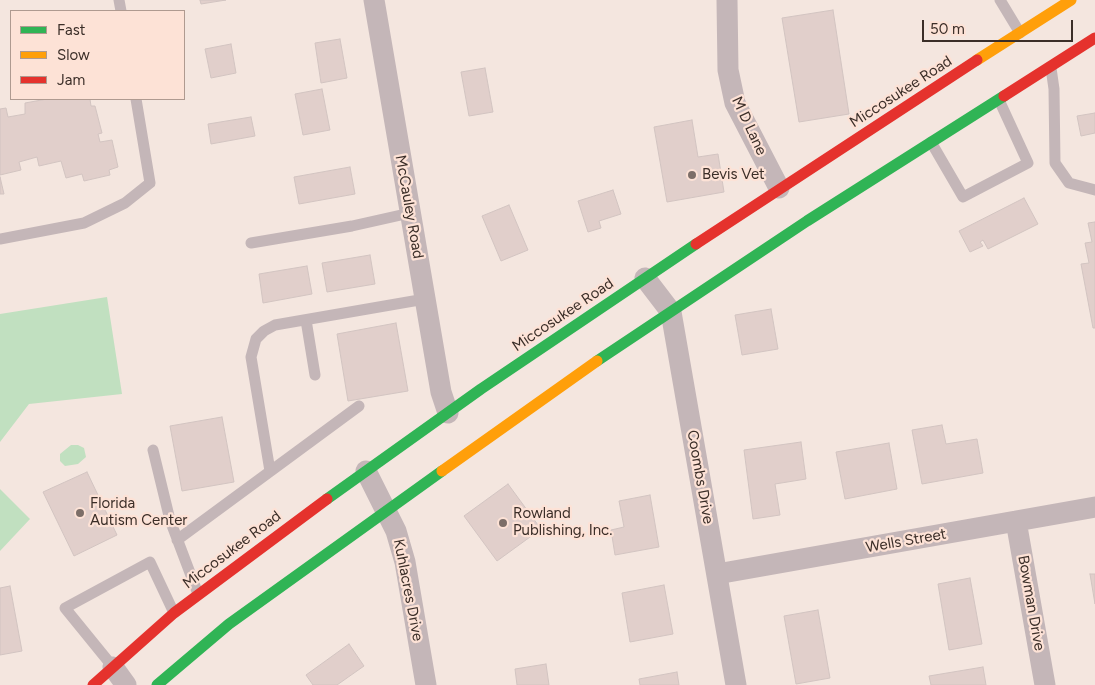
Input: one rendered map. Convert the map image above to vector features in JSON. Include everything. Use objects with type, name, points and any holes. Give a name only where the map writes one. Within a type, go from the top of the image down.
[{"type":"street","name":"McCauley Road","points":[[374,0],[441,392],[448,412]]},
{"type":"street","name":"M D Lane","points":[[727,0],[728,70],[735,103],[779,188]]},
{"type":"street","name":"Miccosukee Road","points":[[93,685],[174,613],[448,412],[779,188],[1071,0]]},
{"type":"street","points":[[156,685],[229,624],[560,386],[931,142],[1051,68],[1095,38]]},
{"type":"street","name":"Coombs Drive","points":[[645,278],[671,312],[736,685]]},
{"type":"street","name":"Kuhlacres Drive","points":[[366,471],[395,528],[405,562],[426,685]]},
{"type":"street","name":"Wells Street","points":[[717,574],[1095,507]]},
{"type":"street","name":"Bowman Drive","points":[[1016,521],[1045,685]]},
{"type":"street","points":[[113,667],[126,685]]},
{"type":"lane","points":[[1000,0],[1020,33]]},
{"type":"lane","points":[[1051,68],[1054,89],[1055,163],[1069,183],[1095,190]]},
{"type":"lane","points":[[0,239],[84,223],[124,203],[150,183],[136,100]]},
{"type":"lane","points":[[931,142],[963,197],[1028,163],[999,100]]},
{"type":"lane","points":[[251,243],[352,226],[410,212]]},
{"type":"lane","points":[[270,471],[251,357],[256,339],[264,331],[275,325],[425,299]]},
{"type":"lane","points":[[306,320],[315,375]]},
{"type":"lane","points":[[178,540],[358,406]]},
{"type":"lane","points":[[153,450],[170,520],[198,595]]},
{"type":"lane","points":[[113,667],[64,608],[150,562],[174,613]]},
{"type":"green space","points":[[107,297],[122,394],[29,404],[0,442],[0,314]]},
{"type":"green space","points":[[71,445],[78,445],[84,448],[86,457],[78,464],[65,466],[60,461],[60,454]]},
{"type":"green space","points":[[0,489],[30,519],[0,551]]},
{"type":"building","points":[[200,0],[226,0],[201,4]]},
{"type":"building","points":[[833,10],[849,114],[799,122],[782,18]]},
{"type":"building","points":[[340,39],[347,78],[321,83],[315,43]]},
{"type":"building","points":[[231,44],[236,73],[211,78],[205,49]]},
{"type":"building","points":[[485,68],[493,112],[469,116],[461,72]]},
{"type":"building","points":[[322,89],[330,130],[303,135],[295,94]]},
{"type":"building","points":[[42,100],[90,100],[91,106],[95,106],[102,133],[98,134],[100,142],[112,140],[118,167],[109,170],[110,175],[84,181],[82,174],[66,178],[61,161],[39,166],[37,157],[19,162],[21,170],[0,175],[0,109],[6,108],[8,117],[25,114],[25,103]]},
{"type":"building","points":[[1095,113],[1095,133],[1081,136],[1077,116]]},
{"type":"building","points":[[251,117],[255,136],[211,144],[208,124]]},
{"type":"building","name":"Bevis Vet","points":[[692,120],[698,157],[718,154],[724,192],[667,202],[654,127]]},
{"type":"building","points":[[350,167],[355,194],[299,204],[294,177]]},
{"type":"building","points":[[0,177],[4,194],[0,194]]},
{"type":"building","points":[[613,190],[621,214],[599,221],[601,228],[588,232],[578,201]]},
{"type":"building","points":[[1024,198],[1038,224],[988,249],[983,240],[980,242],[983,246],[970,252],[959,231]]},
{"type":"building","points":[[509,205],[528,250],[501,261],[482,216]]},
{"type":"building","points":[[1095,222],[1095,328],[1093,328],[1081,264],[1089,263],[1085,243],[1092,242],[1088,223]]},
{"type":"building","points":[[370,255],[375,284],[327,292],[322,263]]},
{"type":"building","points":[[307,266],[312,294],[263,303],[259,274]]},
{"type":"building","points":[[771,309],[778,349],[742,355],[735,315]]},
{"type":"building","points":[[396,323],[408,391],[348,401],[337,334]]},
{"type":"building","points":[[222,417],[234,482],[182,491],[170,426]]},
{"type":"building","points":[[942,425],[946,444],[977,439],[983,473],[922,484],[912,430]]},
{"type":"building","points":[[801,442],[806,479],[775,484],[780,515],[753,519],[744,450]]},
{"type":"building","points":[[889,443],[897,489],[845,499],[836,452]]},
{"type":"building","name":"Florida Autism Center","points":[[87,472],[117,535],[74,556],[43,492]]},
{"type":"building","name":"Rowland Publishing, Inc.","points":[[508,484],[541,529],[497,561],[464,516]]},
{"type":"building","points":[[650,495],[659,547],[615,555],[611,530],[624,527],[619,501]]},
{"type":"building","points":[[1090,574],[1095,574],[1095,604]]},
{"type":"building","points":[[970,578],[982,644],[949,650],[938,584]]},
{"type":"building","points":[[664,585],[673,634],[630,642],[622,593]]},
{"type":"building","points":[[10,586],[22,651],[0,655],[0,588]]},
{"type":"building","points":[[818,610],[830,678],[796,684],[784,616]]},
{"type":"building","points":[[349,644],[364,666],[337,685],[313,685],[306,675]]},
{"type":"building","points":[[546,664],[549,685],[517,685],[515,669]]},
{"type":"building","points":[[983,667],[986,685],[931,685],[929,676]]},
{"type":"building","points":[[677,672],[679,685],[640,685],[639,679]]},
{"type":"traffic: fast","points":[[597,361],[807,221],[1004,96]]},
{"type":"traffic: fast","points":[[327,499],[481,389],[696,244]]},
{"type":"traffic: fast","points":[[157,685],[229,624],[442,471]]},
{"type":"traffic: slow","points":[[977,60],[1071,0]]},
{"type":"traffic: slow","points":[[442,471],[597,361]]},
{"type":"traffic: jam","points":[[1004,96],[1095,38]]},
{"type":"traffic: jam","points":[[696,244],[977,60]]},
{"type":"traffic: jam","points":[[93,685],[174,613],[327,499]]},
{"type":"place","name":"Bevis Vet","points":[[692,175]]},
{"type":"place","name":"Florida Autism Center","points":[[80,513]]},
{"type":"place","name":"Rowland Publishing, Inc.","points":[[503,523]]}]
